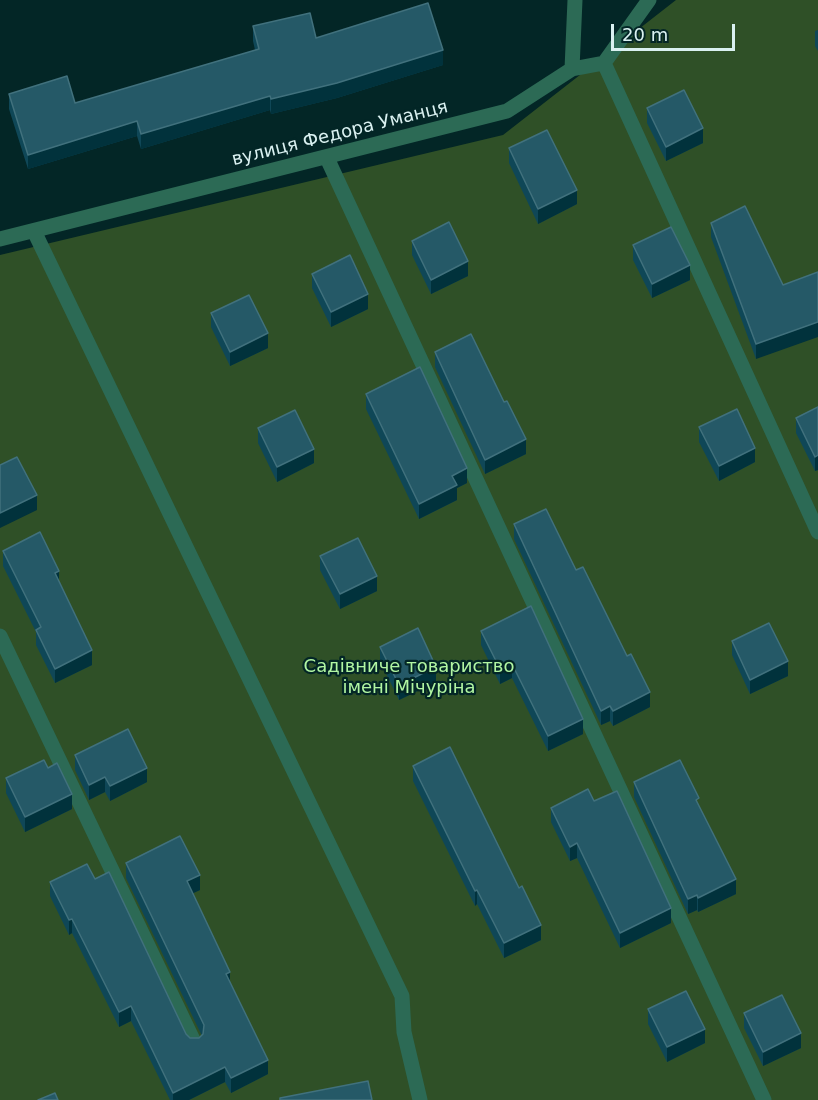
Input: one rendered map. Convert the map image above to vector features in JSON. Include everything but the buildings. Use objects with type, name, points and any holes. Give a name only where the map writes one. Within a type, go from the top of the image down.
[{"type":"street","points":[[572,69],[575,0]]},
{"type":"street","points":[[649,0],[604,63],[818,532]]},
{"type":"street","name":"вулиця Федора Уманця","points":[[0,239],[507,111],[572,69],[604,63]]},
{"type":"street","points":[[327,158],[764,1100]]},
{"type":"street","points":[[34,231],[402,996],[404,1032],[420,1100]]},
{"type":"street","points":[[0,636],[195,1044]]},
{"type":"green space","name":"Садівниче товариство імені Мічуріна","points":[[676,0],[818,0],[818,1100],[0,1100],[0,255],[503,135]]}]
